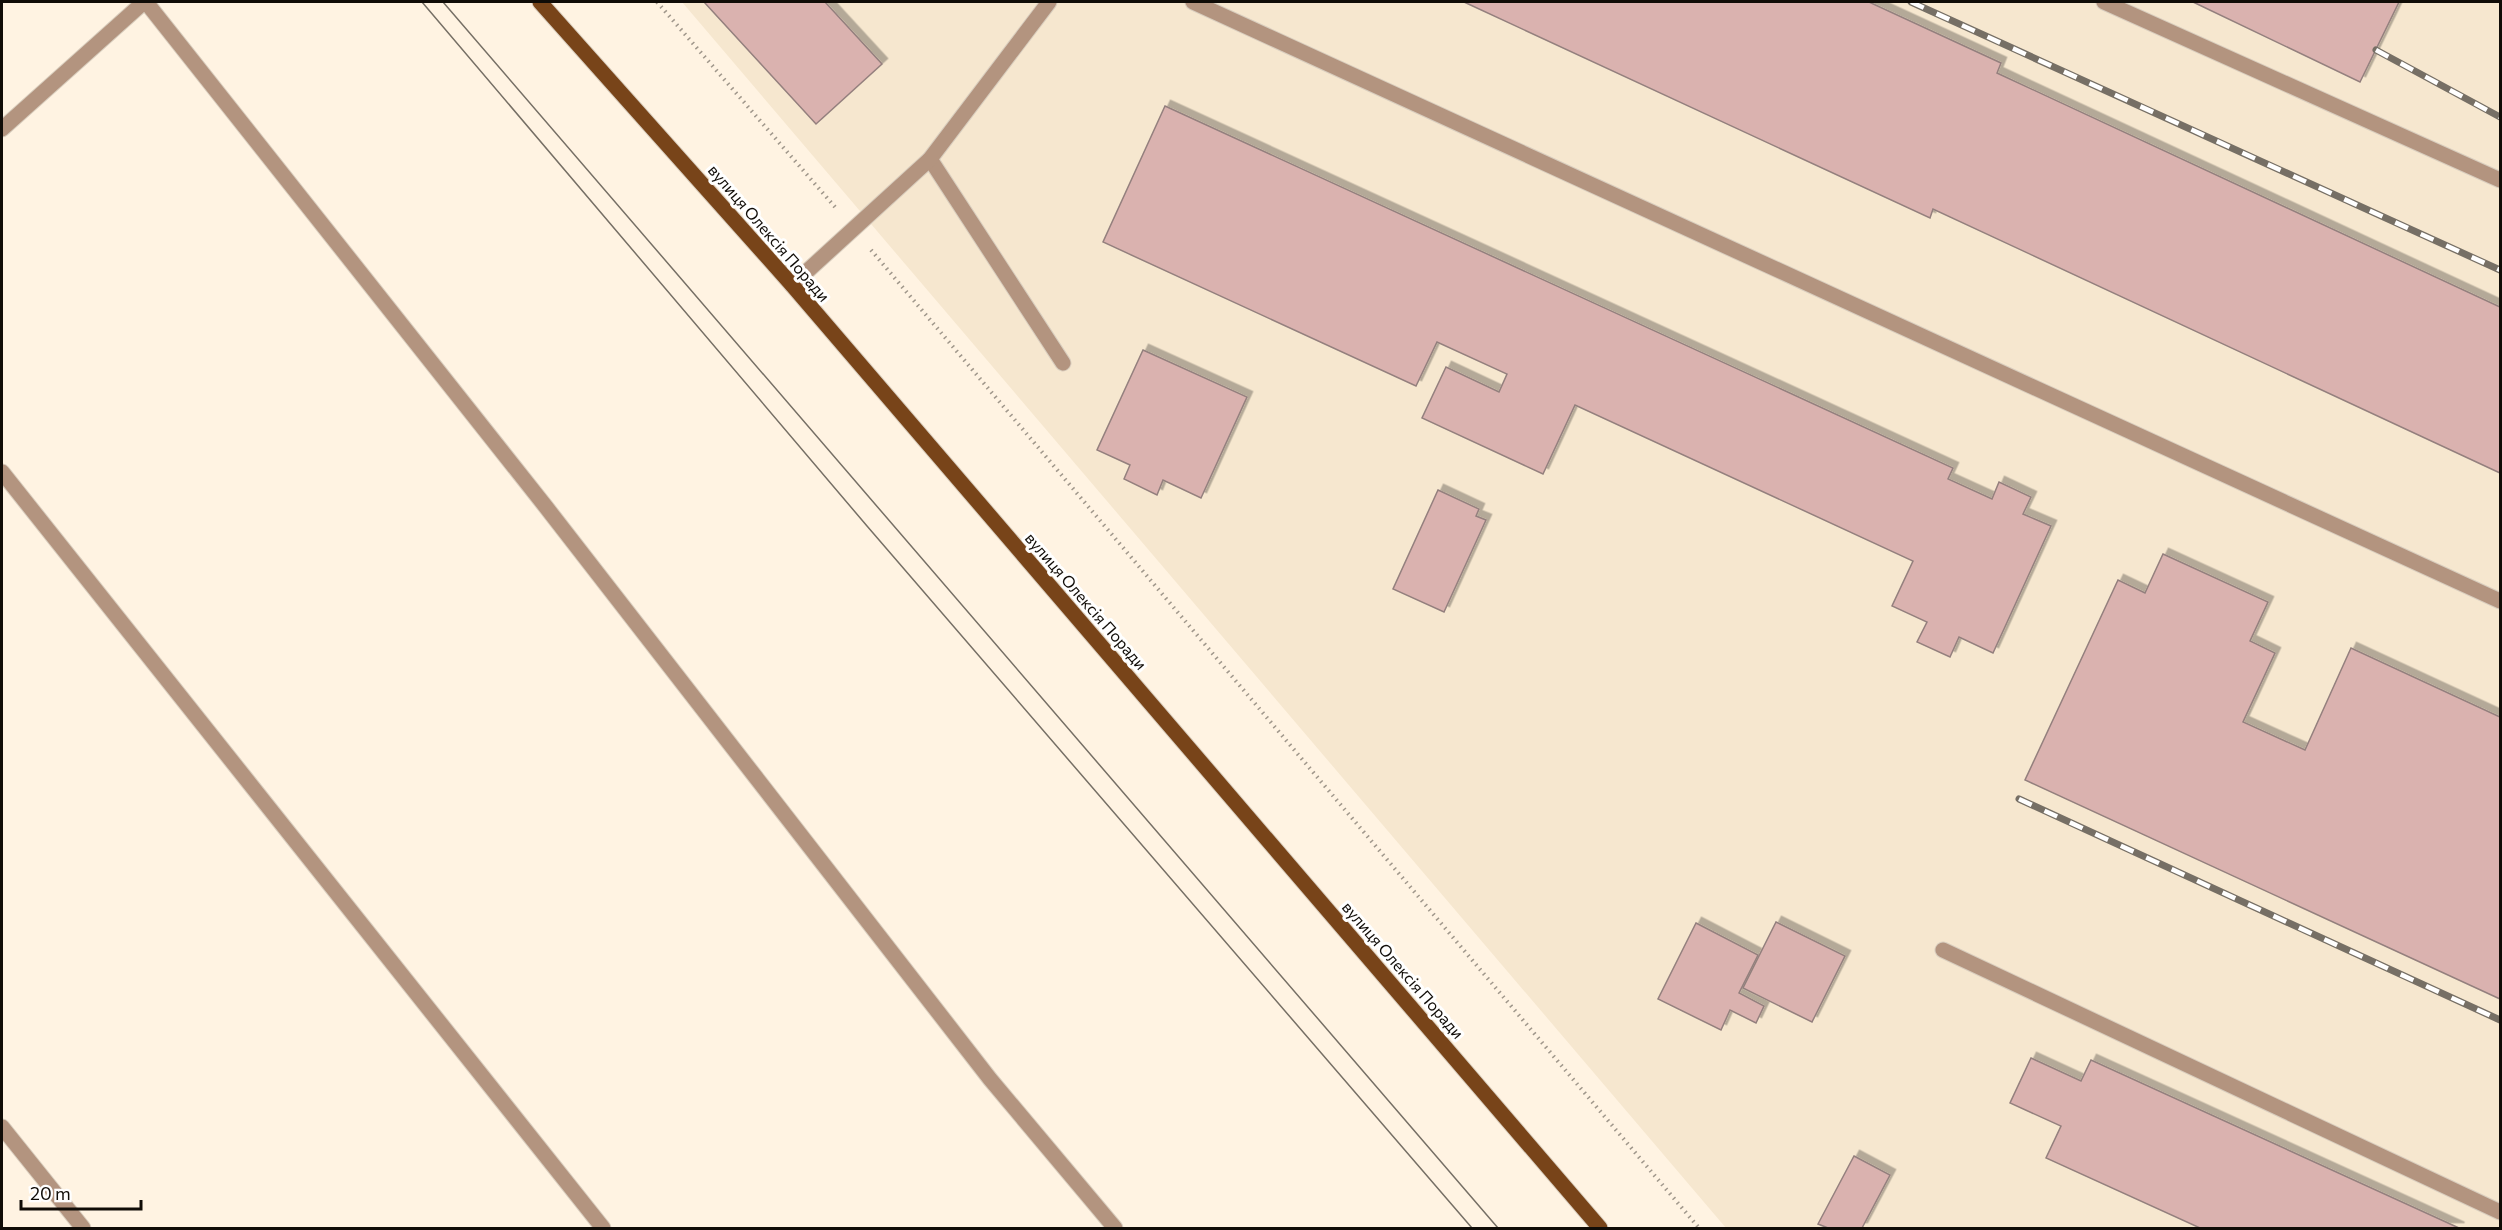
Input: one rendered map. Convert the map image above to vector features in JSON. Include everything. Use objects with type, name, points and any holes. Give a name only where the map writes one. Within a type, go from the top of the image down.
[{"type":"main road","name":"вулиця Олексія Поради","points":[[540,2],[792,285],[1600,1228]]},
{"type":"lane","points":[[2,129],[145,2],[546,507],[990,1079],[1115,1228]]},
{"type":"lane","points":[[792,285],[930,159],[1049,2]]},
{"type":"lane","points":[[1193,2],[2500,601]]},
{"type":"lane","points":[[2104,2],[2500,180]]},
{"type":"lane","points":[[930,159],[1063,363]]},
{"type":"lane","points":[[2,472],[603,1228]]},
{"type":"lane","points":[[1943,950],[2500,1212]]},
{"type":"lane","points":[[2,1127],[83,1228]]},
{"type":"path","points":[[657,2],[853,229],[1699,1228]]},
{"type":"shaded area","points":[[682,2],[2500,2],[2500,1228],[1726,1228]]},
{"type":"building","points":[[704,2],[825,2],[882,64],[816,124]]},
{"type":"building","points":[[1464,2],[1869,2],[2001,63],[1997,73],[2500,307],[2500,473],[1933,209],[1930,218]]},
{"type":"building","points":[[2193,2],[2399,2],[2360,82]]},
{"type":"building","points":[[1165,106],[1953,468],[1948,479],[1992,499],[1999,482],[2031,497],[2023,514],[2051,526],[1993,653],[1959,637],[1950,657],[1917,642],[1927,622],[1892,606],[1913,561],[1575,405],[1543,474],[1422,418],[1446,367],[1499,392],[1507,374],[1437,342],[1416,386],[1103,242]]},
{"type":"building","points":[[1143,350],[1247,397],[1201,498],[1163,480],[1157,495],[1124,479],[1130,465],[1097,450]]},
{"type":"building","points":[[1438,490],[1479,509],[1476,516],[1486,520],[1444,612],[1393,589]]},
{"type":"building","points":[[2163,554],[2268,602],[2250,641],[2275,653],[2243,722],[2305,750],[2351,648],[2500,717],[2500,999],[2025,780],[2118,580],[2145,593]]},
{"type":"building","points":[[1776,922],[1845,956],[1812,1022],[1743,988]]},
{"type":"building","points":[[1696,923],[1758,955],[1739,993],[1764,1006],[1756,1023],[1730,1010],[1721,1030],[1658,999]]},
{"type":"building","points":[[2031,1058],[2081,1081],[2091,1060],[2459,1228],[2200,1228],[2046,1158],[2061,1126],[2010,1103]]},
{"type":"building","points":[[1854,1156],[1890,1175],[1862,1228],[1828,1228],[1818,1224]]},
{"type":"tram line","points":[[422,2],[867,526],[1472,1228]]},
{"type":"tram line","points":[[443,2],[1498,1228]]},
{"type":"railway","points":[[1911,2],[2500,270]]},
{"type":"railway","points":[[2376,50],[2500,117]]},
{"type":"railway","points":[[2019,799],[2500,1020]]}]
